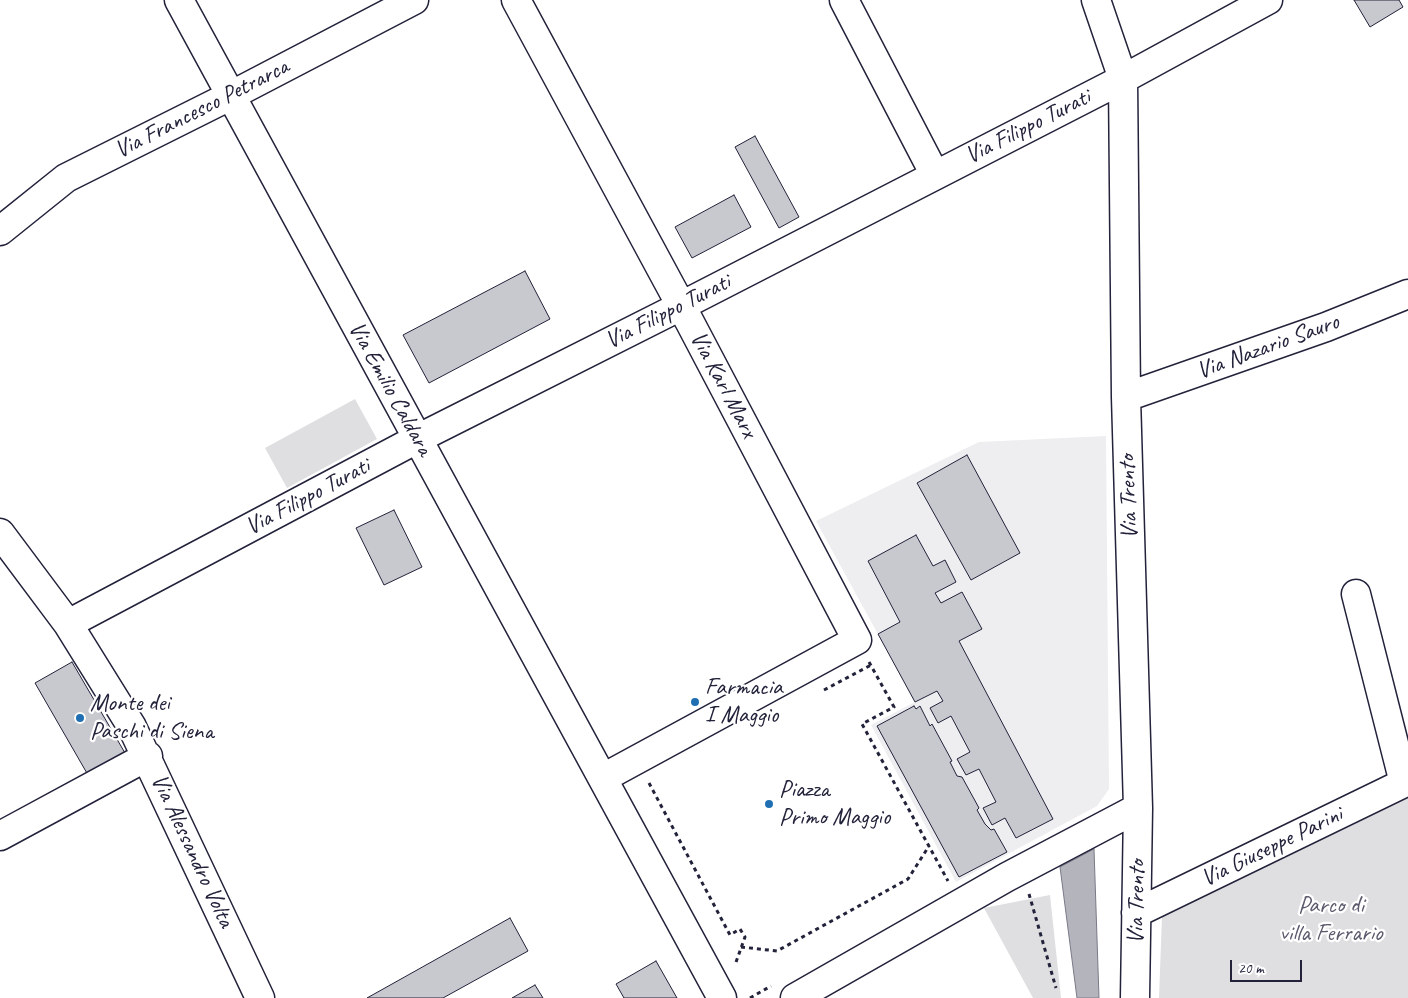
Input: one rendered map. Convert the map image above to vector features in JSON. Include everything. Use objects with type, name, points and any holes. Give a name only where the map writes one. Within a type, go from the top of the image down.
[{"type":"street","name":"Via Emilio Caldara","points":[[179,0],[603,778]]},
{"type":"street","name":"Via Francesco Petrarca","points":[[0,231],[66,178],[230,96],[414,0]]},
{"type":"street","name":"Via Karl Marx","points":[[516,0],[681,306],[857,640]]},
{"type":"street","points":[[844,0],[935,175]]},
{"type":"street","name":"Via Trento","points":[[1096,0],[1123,79],[1126,397],[1138,808],[1135,998]]},
{"type":"street","name":"Via Filippo Turati","points":[[68,624],[418,439],[1123,79],[1268,0]]},
{"type":"street","name":"Via Nazario Sauro","points":[[1126,397],[1326,327],[1408,294]]},
{"type":"street","name":"Via Alessandro Volta","points":[[0,533],[68,624],[148,756],[260,998]]},
{"type":"street","points":[[1356,594],[1406,782]]},
{"type":"street","points":[[719,993],[603,778],[857,640]]},
{"type":"street","points":[[0,836],[148,756]]},
{"type":"street","name":"Via Giuseppe Parini","points":[[1136,913],[1406,782]]},
{"type":"street","points":[[794,998],[1018,884],[1138,808]]},
{"type":"path","points":[[857,640],[894,707],[862,724],[952,889]]},
{"type":"path","points":[[636,760],[730,935],[740,929],[745,937],[730,980],[719,993]]},
{"type":"path","points":[[741,948],[777,951],[908,879],[929,846]]},
{"type":"path","points":[[1031,899],[1056,988]]},
{"type":"shaded area","points":[[1106,436],[1109,789],[1097,806],[956,882],[871,725],[915,702],[816,521],[979,442]]},
{"type":"shaded area","points":[[1094,849],[1099,998],[1077,998],[1060,867]]},
{"type":"green space","points":[[355,399],[377,439],[287,488],[265,448]]},
{"type":"green space","name":"Parco di villa Ferrario","points":[[1408,796],[1408,998],[1159,998],[1162,916]]},
{"type":"green space","points":[[1050,895],[1061,998],[1033,998],[984,908]]},
{"type":"building","points":[[1354,0],[1399,0],[1403,7],[1370,27]]},
{"type":"building","points":[[755,136],[799,217],[779,228],[735,147]]},
{"type":"building","points":[[734,195],[751,227],[692,258],[675,227]]},
{"type":"building","points":[[525,271],[550,319],[429,383],[403,335]]},
{"type":"building","points":[[967,455],[1020,553],[971,580],[917,483]]},
{"type":"building","points":[[394,510],[422,567],[384,585],[356,528]]},
{"type":"building","points":[[916,535],[933,566],[945,560],[956,582],[935,593],[941,603],[962,592],[982,629],[959,641],[1053,819],[1016,838],[1005,818],[992,825],[983,808],[996,802],[979,769],[966,775],[957,759],[970,752],[951,716],[938,723],[930,708],[943,701],[937,691],[915,702],[878,634],[900,622],[868,561]]},
{"type":"building","name":"Monte dei Paschi di Siena","points":[[72,662],[125,753],[88,775],[35,683]]},
{"type":"building","points":[[914,706],[916,709],[920,706],[930,726],[932,724],[952,761],[950,762],[957,776],[962,777],[979,808],[977,810],[985,824],[991,830],[994,829],[1007,852],[959,877],[877,726]]},
{"type":"building","points":[[510,918],[528,951],[443,998],[367,998]]},
{"type":"building","points":[[656,961],[677,998],[624,998],[616,984]]},
{"type":"building","points":[[535,985],[543,998],[512,998]]},
{"type":"place","name":"Farmacia I Maggio","points":[[695,702]]},
{"type":"place","name":"Monte dei Paschi di Siena","points":[[80,718]]},
{"type":"place","name":"Piazza Primo Maggio","points":[[769,804]]}]
